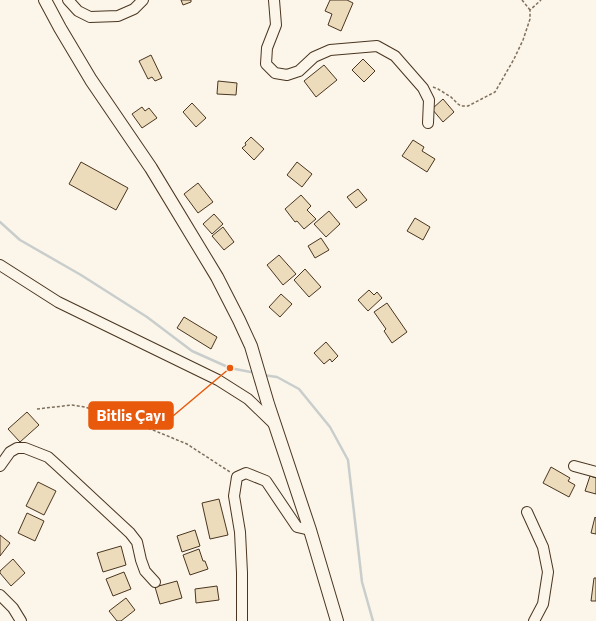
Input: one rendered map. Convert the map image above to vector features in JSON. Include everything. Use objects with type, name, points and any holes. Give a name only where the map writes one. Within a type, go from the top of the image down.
[{"type":"main road","points":[[45,0],[91,80],[151,168],[217,277],[239,320],[251,346],[310,530],[337,621]]},
{"type":"street","points":[[68,0],[78,11],[90,17],[118,16],[134,9],[142,0]]},
{"type":"street","points":[[274,0],[276,25],[267,48],[266,64],[275,73],[286,75],[298,71],[314,57],[330,50],[377,46],[395,56],[423,88],[429,100],[428,123]]},
{"type":"street","points":[[0,265],[58,302],[218,380],[248,399],[276,426]]},
{"type":"street","points":[[0,465],[10,452],[17,448],[25,448],[48,457],[130,533],[137,542],[145,571],[155,582]]},
{"type":"street","points":[[574,466],[596,472]]},
{"type":"street","points":[[242,621],[240,532],[234,496],[237,477],[246,473],[266,481],[297,527],[310,530]]},
{"type":"street","points":[[527,512],[542,547],[548,572],[543,604],[534,621]]},
{"type":"street","points":[[0,595],[13,608],[21,621]]},
{"type":"path","points":[[423,88],[430,87],[438,89],[451,97],[461,106],[468,106],[495,92],[514,59],[523,40],[530,19],[530,10],[522,0]]},
{"type":"path","points":[[530,10],[541,0]]},
{"type":"path","points":[[37,409],[72,405],[85,407],[153,430],[187,444],[237,477]]},
{"type":"building","points":[[181,0],[191,0],[191,2],[183,5]]},
{"type":"building","points":[[330,0],[347,0],[353,3],[341,31],[328,25],[332,14],[325,11]]},
{"type":"building","points":[[151,55],[162,78],[155,81],[152,77],[148,79],[139,61]]},
{"type":"building","points":[[363,59],[375,71],[364,82],[352,70]]},
{"type":"building","points":[[324,65],[337,80],[316,97],[304,81]]},
{"type":"building","points":[[218,81],[237,83],[236,95],[217,94]]},
{"type":"building","points":[[443,99],[454,112],[443,122],[432,109]]},
{"type":"building","points":[[192,103],[206,118],[196,127],[183,112]]},
{"type":"building","points":[[142,107],[145,111],[149,108],[157,118],[142,128],[132,114]]},
{"type":"building","points":[[251,137],[264,149],[254,160],[242,148]]},
{"type":"building","points":[[413,140],[424,147],[422,151],[435,159],[427,172],[402,156]]},
{"type":"building","points":[[81,162],[128,188],[116,210],[69,184]]},
{"type":"building","points":[[297,162],[312,174],[302,187],[287,175]]},
{"type":"building","points":[[198,183],[213,202],[198,213],[184,194]]},
{"type":"building","points":[[358,189],[367,200],[356,208],[347,197]]},
{"type":"building","points":[[301,195],[311,206],[307,210],[316,219],[304,229],[297,221],[295,222],[285,209]]},
{"type":"building","points":[[329,211],[340,224],[326,237],[314,224]]},
{"type":"building","points":[[214,214],[223,224],[212,234],[203,224]]},
{"type":"building","points":[[415,218],[430,227],[423,240],[407,231]]},
{"type":"building","points":[[223,227],[234,242],[224,250],[212,236]]},
{"type":"building","points":[[321,238],[329,250],[315,258],[308,246]]},
{"type":"building","points":[[279,255],[296,274],[283,285],[267,265]]},
{"type":"building","points":[[305,269],[321,287],[309,297],[294,280]]},
{"type":"building","points":[[369,290],[374,295],[377,292],[382,298],[368,311],[358,300]]},
{"type":"building","points":[[281,294],[292,304],[280,317],[269,307]]},
{"type":"building","points":[[387,303],[407,332],[392,343],[384,331],[386,329],[374,312]]},
{"type":"building","points":[[184,317],[217,337],[211,349],[177,328]]},
{"type":"building","points":[[326,342],[338,356],[332,362],[330,359],[324,364],[314,353]]},
{"type":"building","points":[[27,412],[39,425],[20,442],[8,429]]},
{"type":"building","points":[[551,467],[570,478],[568,481],[575,485],[569,497],[543,483]]},
{"type":"building","points":[[590,476],[596,478],[596,494],[585,491]]},
{"type":"building","points":[[38,482],[56,491],[44,515],[26,506]]},
{"type":"building","points":[[219,499],[228,535],[210,539],[202,503]]},
{"type":"building","points":[[27,513],[44,521],[35,541],[18,533]]},
{"type":"building","points":[[595,517],[596,518],[596,534],[591,533]]},
{"type":"building","points":[[195,530],[200,546],[182,552],[177,536]]},
{"type":"building","points":[[0,535],[10,543],[0,556]]},
{"type":"building","points":[[121,546],[126,565],[103,572],[97,553]]},
{"type":"building","points":[[199,549],[203,561],[205,561],[208,569],[190,575],[183,555]]},
{"type":"building","points":[[13,559],[25,573],[11,586],[0,571]]},
{"type":"building","points":[[124,572],[131,589],[113,596],[106,579]]},
{"type":"building","points":[[594,578],[596,578],[596,601],[591,601]]},
{"type":"building","points":[[177,581],[182,598],[160,604],[155,587]]},
{"type":"building","points":[[217,586],[219,600],[196,603],[195,589]]},
{"type":"building","points":[[126,598],[135,610],[121,621],[117,621],[109,611]]},
{"type":"waterway","points":[[0,222],[20,240],[81,275],[147,317],[192,351],[230,368],[256,373]]},
{"type":"waterway","points":[[263,375],[277,377],[299,389],[330,427],[348,460],[362,582],[373,621]]},
{"type":"place","name":"Bitlis Çayı","points":[[230,368]]}]
